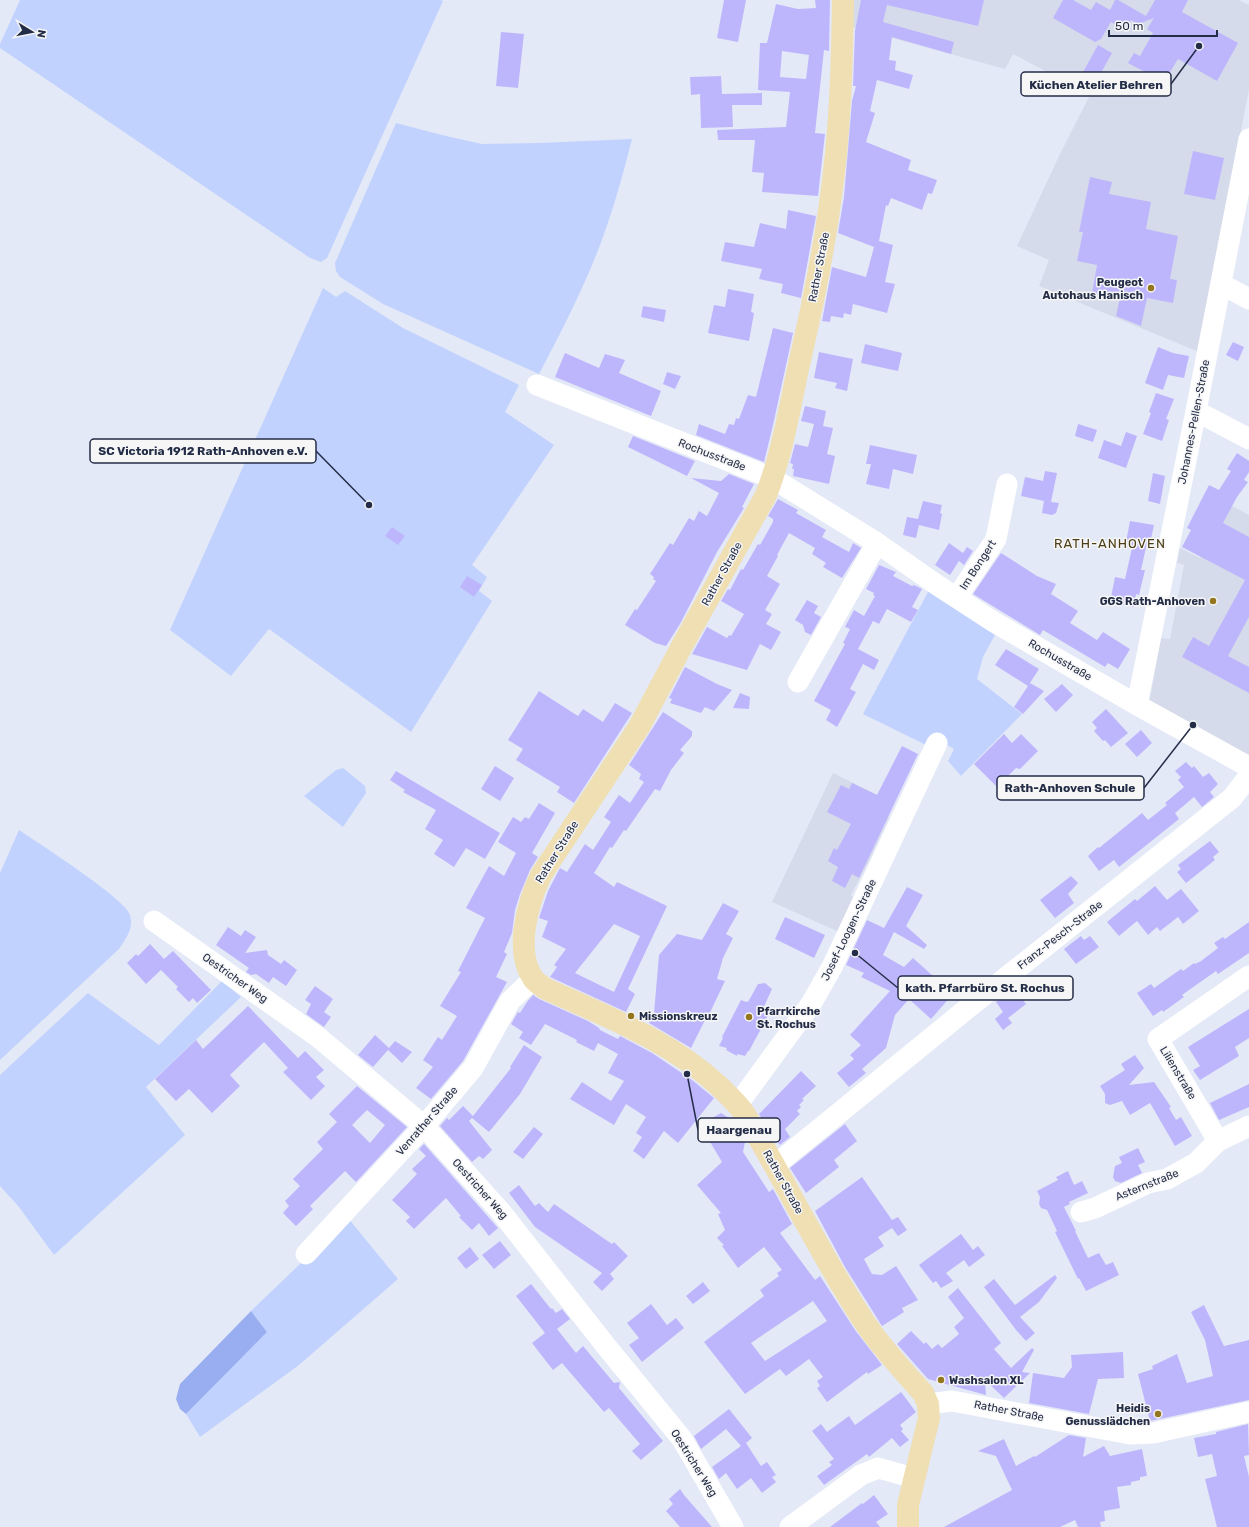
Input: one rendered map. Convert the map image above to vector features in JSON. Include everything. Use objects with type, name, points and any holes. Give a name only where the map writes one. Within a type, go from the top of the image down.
[{"type":"main road","name":"Rather Straße","points":[[843,0],[842,63],[830,201],[822,253],[803,346],[786,425],[772,478],[766,495],[639,727],[541,875],[533,892],[528,910],[524,949],[527,965],[533,978],[544,988],[656,1041],[702,1070],[738,1104],[834,1273],[866,1324],[923,1393],[928,1404]]},
{"type":"main road","points":[[908,1527],[908,1505],[928,1426],[928,1404]]},
{"type":"street","name":"Johannes-Pellen-Straße","points":[[1137,705],[1249,139]]},
{"type":"street","points":[[1221,284],[1249,299]]},
{"type":"street","name":"Rochusstraße","points":[[537,385],[772,478],[878,543],[994,622],[1137,705],[1249,767]]},
{"type":"street","points":[[1196,411],[1249,439]]},
{"type":"street","name":"Im Bongert","points":[[957,597],[996,539],[1007,484]]},
{"type":"street","points":[[798,682],[878,543]]},
{"type":"street","name":"Josef-Loogen-Straße","points":[[738,1104],[811,1004],[832,968],[937,743]]},
{"type":"street","name":"Franz-Pesch-Straße","points":[[774,1166],[1232,798],[1249,776]]},
{"type":"street","name":"Oestricher Weg","points":[[154,921],[318,1037],[424,1126],[501,1212],[606,1346],[682,1439],[733,1527]]},
{"type":"street","name":"Lilienstraße","points":[[1218,1140],[1158,1039],[1249,976]]},
{"type":"street","name":"Venrather Straße","points":[[306,1254],[424,1126],[473,1068],[510,1001],[533,978]]},
{"type":"street","name":"Asternstraße","points":[[1082,1212],[1095,1208],[1148,1183],[1167,1179],[1196,1163],[1218,1140],[1249,1126]]},
{"type":"street","name":"Rather Straße","points":[[928,1404],[952,1401],[1130,1434],[1153,1433],[1249,1412]]},
{"type":"street","points":[[790,1527],[861,1475],[878,1468],[914,1478]]},
{"type":"shaded area","points":[[20,0],[443,1],[327,258],[321,262],[310,258],[0,48],[0,44]]},
{"type":"shaded area","points":[[851,0],[1239,0],[1249,5],[1249,89],[1199,352],[1039,286],[1049,260],[1017,246],[1060,154],[1090,95],[1013,54],[1005,69],[852,27]]},
{"type":"shaded area","points":[[396,123],[482,144],[632,139],[614,205],[597,254],[572,309],[539,374],[383,304],[340,277],[336,271],[335,263]]},
{"type":"shaded area","points":[[323,288],[336,297],[345,291],[403,328],[519,385],[505,412],[554,445],[472,565],[487,577],[479,591],[492,601],[411,732],[269,629],[231,676],[170,630]]},
{"type":"shaded area","name":"GGS Rath-Anhoven","points":[[1227,503],[1249,515],[1249,759],[1149,704],[1161,638],[1170,639],[1184,565],[1177,563],[1180,548],[1200,558]]},
{"type":"shaded area","points":[[929,590],[995,635],[983,657],[977,679],[1022,714],[961,776],[948,761],[954,749],[935,738],[930,747],[863,714]]},
{"type":"shaded area","points":[[343,768],[365,786],[366,793],[343,827],[304,796],[336,770]]},
{"type":"shaded area","points":[[833,773],[882,797],[875,810],[889,817],[868,863],[851,895],[854,898],[839,932],[772,902]]},
{"type":"shaded area","points":[[19,830],[80,871],[114,897],[125,907],[130,915],[131,925],[127,937],[119,949],[0,1060],[0,873]]},
{"type":"shaded area","points":[[222,981],[241,997],[146,1087],[185,1135],[54,1255],[19,1207],[0,1186],[0,1075],[88,993],[159,1045]]},
{"type":"shaded area","points":[[348,1218],[398,1279],[299,1365],[200,1437],[186,1414],[267,1332],[251,1311]]},
{"type":"shaded area","points":[[251,1311],[267,1332],[186,1414],[180,1409],[176,1399],[180,1384]]},
{"type":"building","points":[[724,0],[746,0],[738,42],[717,38]]},
{"type":"building","points":[[815,0],[830,0],[829,51],[824,50],[815,133],[825,134],[818,196],[762,192],[764,173],[752,172],[755,140],[718,140],[717,130],[786,127],[790,92],[758,90],[760,43],[767,43],[776,4],[798,9],[816,8]],"holes":[[[782,51],[809,55],[806,79],[780,77]]]},
{"type":"building","points":[[861,0],[984,0],[978,26],[887,5],[883,22],[954,42],[951,54],[892,37],[889,60],[896,61],[895,70],[913,75],[909,89],[877,80],[870,111],[875,113],[866,142],[911,160],[908,170],[937,180],[932,194],[928,193],[922,210],[891,198],[888,206],[886,205],[879,241],[893,245],[885,282],[895,284],[887,313],[853,304],[851,315],[844,313],[843,318],[831,316],[830,322],[822,321],[832,267],[866,277],[874,247],[838,233],[844,197],[852,101],[856,86],[853,86],[855,31]]},
{"type":"building","points":[[1063,0],[1073,0],[1091,10],[1096,2],[1110,10],[1115,0],[1118,0],[1146,16],[1155,0],[1188,0],[1182,12],[1238,43],[1217,81],[1178,59],[1164,82],[1128,63],[1134,53],[1140,56],[1153,33],[1147,29],[1154,18],[1138,24],[1131,20],[1125,30],[1111,22],[1101,39],[1095,42],[1053,18]]},
{"type":"building","points":[[501,32],[524,34],[518,88],[496,86]]},
{"type":"building","points":[[1098,45],[1112,53],[1091,91],[1077,83]]},
{"type":"building","points":[[721,76],[722,94],[762,93],[762,105],[732,105],[733,127],[701,128],[700,94],[691,95],[690,77]]},
{"type":"building","points":[[1193,151],[1224,158],[1215,200],[1184,194]]},
{"type":"building","points":[[1090,177],[1112,182],[1109,194],[1151,202],[1146,229],[1178,236],[1170,279],[1177,280],[1173,303],[1147,298],[1141,326],[1116,316],[1120,298],[1092,293],[1097,265],[1077,261],[1083,232],[1079,232]]},
{"type":"building","points":[[788,210],[816,216],[801,298],[781,293],[783,284],[759,279],[762,269],[721,261],[725,242],[754,247],[760,223],[786,229]]},
{"type":"building","points":[[728,289],[754,294],[751,312],[754,313],[749,341],[708,333],[714,305],[725,307]]},
{"type":"building","points":[[643,306],[666,310],[664,322],[641,317]]},
{"type":"building","points":[[773,328],[793,333],[764,462],[696,435],[699,424],[725,434],[729,424],[734,425],[736,418],[739,419],[748,395],[756,397]]},
{"type":"building","points":[[1233,342],[1244,347],[1238,361],[1226,355]]},
{"type":"building","points":[[865,344],[902,353],[898,371],[861,363]]},
{"type":"building","points":[[1158,347],[1173,353],[1189,356],[1184,378],[1168,375],[1163,390],[1145,383]]},
{"type":"building","points":[[819,352],[853,359],[847,391],[835,388],[837,383],[814,378]]},
{"type":"building","points":[[565,353],[599,368],[605,354],[625,360],[619,373],[661,391],[651,416],[555,377]]},
{"type":"building","points":[[667,372],[681,376],[675,389],[663,384]]},
{"type":"building","points":[[1156,393],[1174,399],[1166,419],[1169,420],[1162,441],[1143,434],[1151,413],[1149,412]]},
{"type":"building","points":[[805,406],[826,411],[823,426],[833,428],[827,454],[835,456],[829,484],[793,476],[793,464],[790,463],[795,444],[808,447],[814,424],[801,421]]},
{"type":"building","points":[[1078,424],[1097,430],[1093,442],[1075,436]]},
{"type":"building","points":[[1126,432],[1137,436],[1126,468],[1098,458],[1104,440],[1121,446]]},
{"type":"building","points":[[633,436],[695,461],[687,476],[628,447]]},
{"type":"building","points":[[870,445],[917,455],[913,474],[893,469],[889,489],[866,484],[871,464],[866,464]]},
{"type":"building","points":[[1237,453],[1249,461],[1249,472],[1244,480],[1248,482],[1237,497],[1223,523],[1249,537],[1249,617],[1228,656],[1249,667],[1249,693],[1182,657],[1193,637],[1209,646],[1245,580],[1182,547],[1191,530],[1187,528],[1209,485],[1219,490],[1231,471],[1227,469]]},
{"type":"building","points":[[1045,471],[1057,473],[1051,502],[1059,503],[1056,513],[1052,515],[1042,513],[1044,501],[1021,496],[1025,477],[1043,481]]},
{"type":"building","points":[[1153,473],[1165,476],[1160,504],[1148,501]]},
{"type":"building","points":[[729,474],[754,484],[742,507],[744,508],[717,552],[680,624],[666,646],[655,643],[625,625],[656,581],[650,574],[670,543],[673,545],[689,518],[694,521],[699,511],[707,516],[719,493],[691,478],[721,481]]},
{"type":"building","points":[[778,499],[798,510],[796,513],[826,530],[822,537],[849,552],[853,543],[861,548],[842,578],[823,567],[826,563],[812,554],[815,548],[789,533],[767,576],[780,584],[765,610],[772,614],[766,624],[781,632],[771,650],[760,644],[747,670],[692,654],[707,627],[727,638],[729,635],[731,636],[744,614],[721,601],[728,589],[730,590],[741,569],[743,570],[758,544],[760,545],[773,522],[773,519],[768,516]]},
{"type":"building","points":[[923,501],[942,505],[939,530],[919,525],[916,538],[903,535],[907,517],[918,519]]},
{"type":"building","points":[[1130,521],[1154,525],[1150,543],[1147,543],[1141,570],[1145,570],[1139,595],[1136,594],[1134,607],[1110,602],[1115,577],[1125,579],[1132,548],[1125,547]]},
{"type":"building","points":[[392,527],[405,536],[398,545],[385,536]]},
{"type":"building","points":[[949,543],[963,553],[967,547],[973,551],[964,565],[959,561],[950,575],[935,565]]},
{"type":"building","points":[[1001,553],[1037,576],[1056,584],[1051,594],[1078,611],[1070,623],[1097,640],[1103,632],[1130,649],[1118,669],[1108,663],[1105,667],[1043,630],[1040,635],[973,594]]},
{"type":"building","points":[[879,565],[896,572],[893,576],[912,586],[914,585],[922,589],[912,607],[918,610],[911,622],[887,609],[879,624],[873,621],[858,649],[879,660],[874,670],[863,664],[850,689],[856,692],[837,727],[826,720],[831,710],[814,701],[845,644],[843,643],[850,629],[845,627],[854,610],[864,616],[875,596],[873,595],[874,593],[866,589]]},
{"type":"building","points":[[467,576],[482,585],[474,597],[460,587]]},
{"type":"building","points":[[807,600],[818,606],[814,613],[821,617],[811,635],[805,632],[803,625],[795,620]]},
{"type":"building","points":[[1006,649],[1039,669],[1030,683],[1044,691],[1023,714],[1014,707],[1028,686],[995,665]]},
{"type":"building","points":[[685,667],[717,684],[732,690],[714,711],[705,707],[701,713],[670,703],[672,699],[669,698]]},
{"type":"building","points":[[1062,684],[1073,695],[1056,712],[1044,699]]},
{"type":"building","points":[[539,691],[578,716],[583,709],[603,722],[615,703],[632,713],[574,803],[557,792],[560,787],[516,760],[523,749],[508,740]]},
{"type":"building","points":[[740,693],[750,697],[749,709],[733,708]]},
{"type":"building","points":[[1106,709],[1128,733],[1111,747],[1094,731],[1097,728],[1092,722]]},
{"type":"building","points":[[663,712],[692,731],[692,736],[680,750],[684,753],[671,770],[660,791],[655,789],[626,831],[624,830],[612,848],[610,847],[594,873],[614,887],[617,882],[667,906],[628,989],[635,994],[626,1012],[550,977],[557,967],[554,965],[566,949],[542,937],[548,921],[539,918],[548,891],[560,868],[567,872],[585,844],[593,850],[611,822],[604,817],[619,795],[630,803],[644,782],[639,779],[641,774],[629,765]],"holes":[[[614,924],[640,936],[614,992],[575,973]]]},
{"type":"building","points":[[1141,730],[1152,743],[1137,757],[1125,744]]},
{"type":"building","points":[[1004,734],[1012,743],[1021,734],[1038,751],[1020,769],[1016,768],[997,787],[974,764]]},
{"type":"building","points":[[902,746],[918,754],[859,878],[852,874],[845,888],[832,881],[838,867],[828,861],[834,848],[837,850],[851,824],[827,812],[841,785],[849,789],[852,783],[877,795]]},
{"type":"building","points":[[1186,762],[1192,768],[1194,766],[1203,777],[1209,773],[1218,784],[1210,792],[1214,797],[1202,807],[1194,797],[1175,813],[1179,819],[1119,867],[1114,860],[1099,871],[1088,856],[1142,813],[1148,820],[1167,805],[1165,803],[1184,787],[1178,780],[1181,777],[1175,771]]},
{"type":"building","points":[[495,766],[514,778],[500,801],[481,789]]},
{"type":"building","points":[[396,771],[500,833],[485,859],[466,848],[454,867],[434,854],[443,840],[425,829],[436,810],[403,792],[405,790],[390,780]]},
{"type":"building","points":[[539,803],[555,813],[532,853],[538,857],[530,870],[515,910],[512,933],[504,952],[507,954],[496,977],[507,982],[463,1061],[431,1099],[416,1088],[433,1067],[423,1060],[438,1037],[442,1040],[457,1016],[440,1006],[461,972],[458,971],[485,918],[466,908],[489,866],[504,876],[516,853],[498,842],[513,817],[521,822],[525,817],[529,819]]},
{"type":"building","points":[[1210,841],[1219,852],[1213,857],[1215,860],[1186,883],[1177,872],[1181,869],[1178,865]]},
{"type":"building","points":[[1071,876],[1078,883],[1068,894],[1074,903],[1055,918],[1040,900]]},
{"type":"building","points":[[1155,886],[1167,900],[1181,889],[1199,911],[1183,924],[1178,917],[1160,931],[1157,927],[1148,935],[1137,921],[1119,936],[1107,922],[1135,899],[1137,901]]},
{"type":"building","points":[[907,887],[923,895],[906,926],[927,945],[924,949],[894,932],[883,955],[904,967],[913,958],[953,994],[931,1019],[909,999],[895,1015],[886,1048],[862,1069],[866,1073],[849,1087],[837,1073],[854,1059],[850,1055],[861,1045],[850,1035],[890,991],[861,977],[864,973],[846,965],[867,920],[884,928]]},
{"type":"building","points":[[723,903],[739,911],[726,934],[733,938],[723,958],[717,979],[725,981],[691,1048],[649,1023],[654,1013],[659,955],[677,934],[702,940]]},
{"type":"building","points":[[785,917],[825,935],[814,958],[775,939]]},
{"type":"building","points":[[1249,922],[1249,953],[1218,974],[1216,971],[1182,995],[1184,997],[1163,1012],[1162,1010],[1153,1016],[1137,993],[1151,984],[1154,988],[1181,969],[1183,971],[1194,963],[1195,964],[1201,961],[1218,948],[1214,943],[1223,937],[1225,939]]},
{"type":"building","points":[[228,927],[241,936],[245,930],[256,937],[245,953],[267,950],[268,955],[281,964],[284,960],[297,970],[286,986],[273,977],[269,983],[256,974],[251,975],[246,972],[249,968],[216,945]]},
{"type":"building","points":[[1081,936],[1084,940],[1090,936],[1099,947],[1076,964],[1064,949]]},
{"type":"building","points":[[150,944],[164,959],[173,951],[211,990],[197,1003],[193,998],[189,1002],[176,989],[178,987],[161,970],[146,984],[127,963],[136,954],[138,956]]},
{"type":"building","name":"Pfarrkirche St. Rochus","points":[[765,983],[772,989],[762,1011],[769,1014],[749,1051],[745,1056],[737,1054],[737,1056],[726,1050],[727,1048],[719,1046],[723,1038],[722,1037],[741,1000],[748,1002],[758,984]]},
{"type":"building","points":[[315,986],[333,999],[324,1012],[331,1017],[324,1027],[306,1014],[311,1004],[305,1000]]},
{"type":"building","points":[[1014,988],[1026,1004],[1008,1018],[1012,1023],[1003,1030],[995,1019],[1003,1012],[996,1002]]},
{"type":"building","points":[[533,995],[588,1021],[600,1030],[618,1039],[620,1036],[652,1053],[692,1080],[714,1098],[678,1143],[664,1131],[644,1159],[633,1151],[642,1137],[636,1133],[646,1117],[626,1104],[614,1125],[570,1099],[582,1082],[611,1101],[624,1081],[608,1073],[618,1054],[598,1043],[594,1051],[576,1042],[577,1040],[545,1024],[531,1045],[519,1038],[523,1032],[511,1024],[518,1012],[520,1013]]},
{"type":"building","points":[[248,1006],[298,1058],[305,1051],[324,1070],[316,1077],[325,1086],[311,1100],[283,1072],[288,1068],[264,1042],[230,1075],[240,1086],[212,1113],[189,1089],[176,1101],[155,1079],[196,1040],[203,1049]]},
{"type":"building","points":[[1249,1009],[1249,1038],[1235,1047],[1239,1056],[1200,1080],[1193,1070],[1200,1066],[1188,1047]]},
{"type":"building","points":[[375,1035],[389,1048],[395,1041],[412,1052],[402,1063],[388,1050],[373,1067],[358,1055]]},
{"type":"building","points":[[524,1045],[542,1057],[520,1094],[489,1132],[472,1118],[469,1121],[492,1150],[483,1159],[479,1156],[472,1162],[440,1126],[447,1118],[449,1120],[463,1106],[473,1116],[511,1068],[510,1067]]},
{"type":"building","points":[[1135,1055],[1144,1068],[1129,1085],[1154,1082],[1171,1107],[1169,1108],[1176,1120],[1181,1117],[1192,1136],[1175,1146],[1150,1103],[1130,1115],[1122,1101],[1110,1105],[1105,1103],[1105,1094],[1100,1086],[1125,1070],[1121,1064]]},
{"type":"building","points":[[801,1071],[816,1086],[802,1099],[804,1100],[799,1105],[801,1107],[797,1111],[800,1114],[785,1129],[790,1137],[780,1145],[772,1136],[759,1114]]},
{"type":"building","points":[[1249,1084],[1249,1107],[1219,1120],[1210,1103]]},
{"type":"building","points":[[357,1086],[407,1127],[356,1182],[345,1171],[310,1206],[313,1209],[296,1226],[283,1213],[289,1206],[285,1201],[300,1186],[293,1179],[323,1149],[317,1142],[337,1122],[329,1114]],"holes":[[[367,1110],[385,1125],[370,1143],[352,1125]]]},
{"type":"building","points":[[721,1113],[735,1122],[734,1124],[745,1142],[743,1152],[769,1192],[773,1189],[792,1224],[780,1233],[815,1280],[820,1276],[855,1330],[882,1365],[868,1374],[867,1372],[827,1402],[817,1388],[820,1386],[817,1381],[823,1377],[809,1359],[786,1376],[780,1369],[745,1394],[704,1342],[764,1296],[760,1290],[779,1276],[777,1273],[782,1270],[764,1247],[738,1268],[722,1246],[724,1245],[717,1238],[725,1230],[718,1214],[721,1213],[697,1185],[722,1162],[700,1125]],"holes":[[[813,1301],[827,1321],[765,1361],[751,1343]]]},
{"type":"building","points":[[845,1124],[857,1141],[834,1160],[839,1167],[806,1193],[790,1168]]},
{"type":"building","points":[[534,1127],[543,1134],[523,1159],[513,1152]]},
{"type":"building","points":[[424,1144],[498,1228],[489,1236],[479,1223],[472,1230],[459,1217],[461,1216],[446,1198],[414,1229],[406,1221],[410,1217],[392,1200],[417,1174],[412,1169],[426,1156],[419,1149]]},
{"type":"building","points":[[1138,1148],[1145,1162],[1138,1165],[1142,1173],[1121,1183],[1115,1181],[1113,1177],[1115,1166],[1122,1163],[1119,1157]]},
{"type":"building","points":[[1068,1171],[1074,1185],[1082,1181],[1088,1193],[1069,1202],[1070,1204],[1064,1207],[1088,1258],[1099,1253],[1106,1265],[1113,1262],[1119,1275],[1086,1291],[1079,1278],[1078,1279],[1055,1232],[1057,1231],[1047,1210],[1041,1208],[1039,1204],[1040,1197],[1037,1191],[1058,1180],[1056,1177]]},
{"type":"building","points":[[862,1177],[892,1220],[898,1217],[907,1230],[898,1236],[892,1228],[878,1237],[884,1246],[864,1259],[872,1274],[882,1275],[896,1266],[918,1300],[902,1308],[904,1312],[882,1326],[845,1267],[815,1211]]},
{"type":"building","points":[[519,1185],[535,1206],[539,1203],[548,1212],[554,1204],[612,1244],[614,1242],[628,1256],[610,1274],[614,1279],[602,1291],[593,1282],[602,1273],[535,1227],[509,1193]]},
{"type":"building","points":[[961,1234],[973,1250],[978,1246],[985,1255],[969,1267],[964,1260],[946,1273],[953,1281],[941,1288],[936,1281],[933,1283],[919,1265]]},
{"type":"building","points":[[500,1241],[511,1255],[494,1269],[482,1255]]},
{"type":"building","points":[[470,1247],[479,1259],[466,1269],[457,1258]]},
{"type":"building","points":[[1055,1275],[1057,1278],[1039,1302],[1020,1317],[1035,1333],[1026,1341],[984,1287],[994,1279],[1015,1305]]},
{"type":"building","points":[[703,1282],[710,1291],[693,1304],[686,1296]]},
{"type":"building","points":[[531,1284],[551,1309],[552,1308],[556,1313],[562,1309],[570,1319],[557,1329],[576,1353],[583,1346],[614,1383],[620,1382],[619,1388],[663,1441],[641,1460],[632,1451],[640,1444],[609,1408],[604,1412],[562,1363],[553,1370],[532,1343],[545,1333],[516,1296]]},
{"type":"building","points":[[958,1288],[1001,1343],[994,1349],[1011,1368],[1032,1348],[1034,1350],[1022,1372],[1030,1373],[1004,1398],[985,1380],[986,1395],[928,1379],[897,1344],[911,1331],[924,1344],[926,1342],[932,1349],[938,1344],[942,1348],[959,1334],[954,1327],[964,1318],[948,1297]]},
{"type":"building","points":[[651,1304],[667,1325],[676,1318],[684,1328],[642,1362],[629,1345],[639,1338],[627,1323]]},
{"type":"building","points":[[1204,1305],[1224,1346],[1249,1340],[1249,1400],[1150,1421],[1138,1374],[1153,1369],[1152,1366],[1177,1354],[1187,1383],[1213,1376],[1205,1340],[1191,1312]]},
{"type":"building","points":[[1123,1352],[1124,1378],[1098,1379],[1089,1414],[1029,1403],[1033,1373],[1064,1378],[1072,1367],[1071,1355]]},
{"type":"building","points":[[901,1392],[916,1412],[900,1425],[903,1429],[901,1431],[909,1440],[900,1447],[892,1438],[869,1457],[867,1454],[824,1485],[817,1476],[832,1465],[829,1462],[834,1459],[812,1431],[821,1424],[827,1432],[849,1416],[855,1425]]},
{"type":"building","points":[[729,1409],[752,1438],[746,1443],[761,1466],[767,1462],[776,1475],[772,1477],[776,1482],[762,1493],[751,1478],[737,1489],[726,1473],[719,1479],[712,1467],[741,1446],[726,1429],[701,1449],[694,1436]]},
{"type":"building","points":[[1248,1424],[1249,1455],[1244,1456],[1249,1477],[1249,1527],[1217,1527],[1205,1479],[1217,1476],[1212,1454],[1198,1457],[1194,1438],[1216,1434],[1216,1432]]},
{"type":"building","points":[[1069,1435],[1086,1438],[1083,1457],[1104,1446],[1110,1456],[1142,1449],[1147,1476],[1140,1477],[1140,1480],[1131,1482],[1131,1485],[1117,1487],[1120,1508],[1104,1511],[1105,1521],[1100,1522],[1101,1527],[1078,1527],[1075,1520],[1060,1527],[944,1527],[1012,1490],[996,1456],[978,1451],[1004,1439],[1016,1466],[1034,1456],[1035,1457]]},
{"type":"building","points":[[680,1489],[712,1527],[680,1527],[666,1511],[673,1504],[669,1499]]},
{"type":"building","points":[[874,1495],[888,1514],[876,1522],[880,1527],[830,1527],[862,1503],[863,1504]]},
{"type":"place","name":"Küchen Atelier Behren","points":[[1199,46]]},
{"type":"place","name":"Peugeot Autohaus Hanisch","points":[[1151,288]]},
{"type":"place","name":"SC Victoria 1912 Rath-Anhoven e.V.","points":[[369,505]]},
{"type":"place","name":"GGS Rath-Anhoven","points":[[1213,601]]},
{"type":"place","name":"Rath-Anhoven Schule","points":[[1193,725]]},
{"type":"place","name":"kath. Pfarrbüro St. Rochus","points":[[855,953]]},
{"type":"place","name":"Missionskreuz","points":[[631,1016]]},
{"type":"place","name":"Pfarrkirche St. Rochus","points":[[749,1017]]},
{"type":"place","name":"Haargenau","points":[[687,1074]]},
{"type":"place","name":"Washsalon XL","points":[[941,1380]]},
{"type":"place","name":"Heidis Genusslädchen","points":[[1158,1414]]},
{"type":"district","name":"RATH-ANHOVEN","points":[[1110,543]]}]
